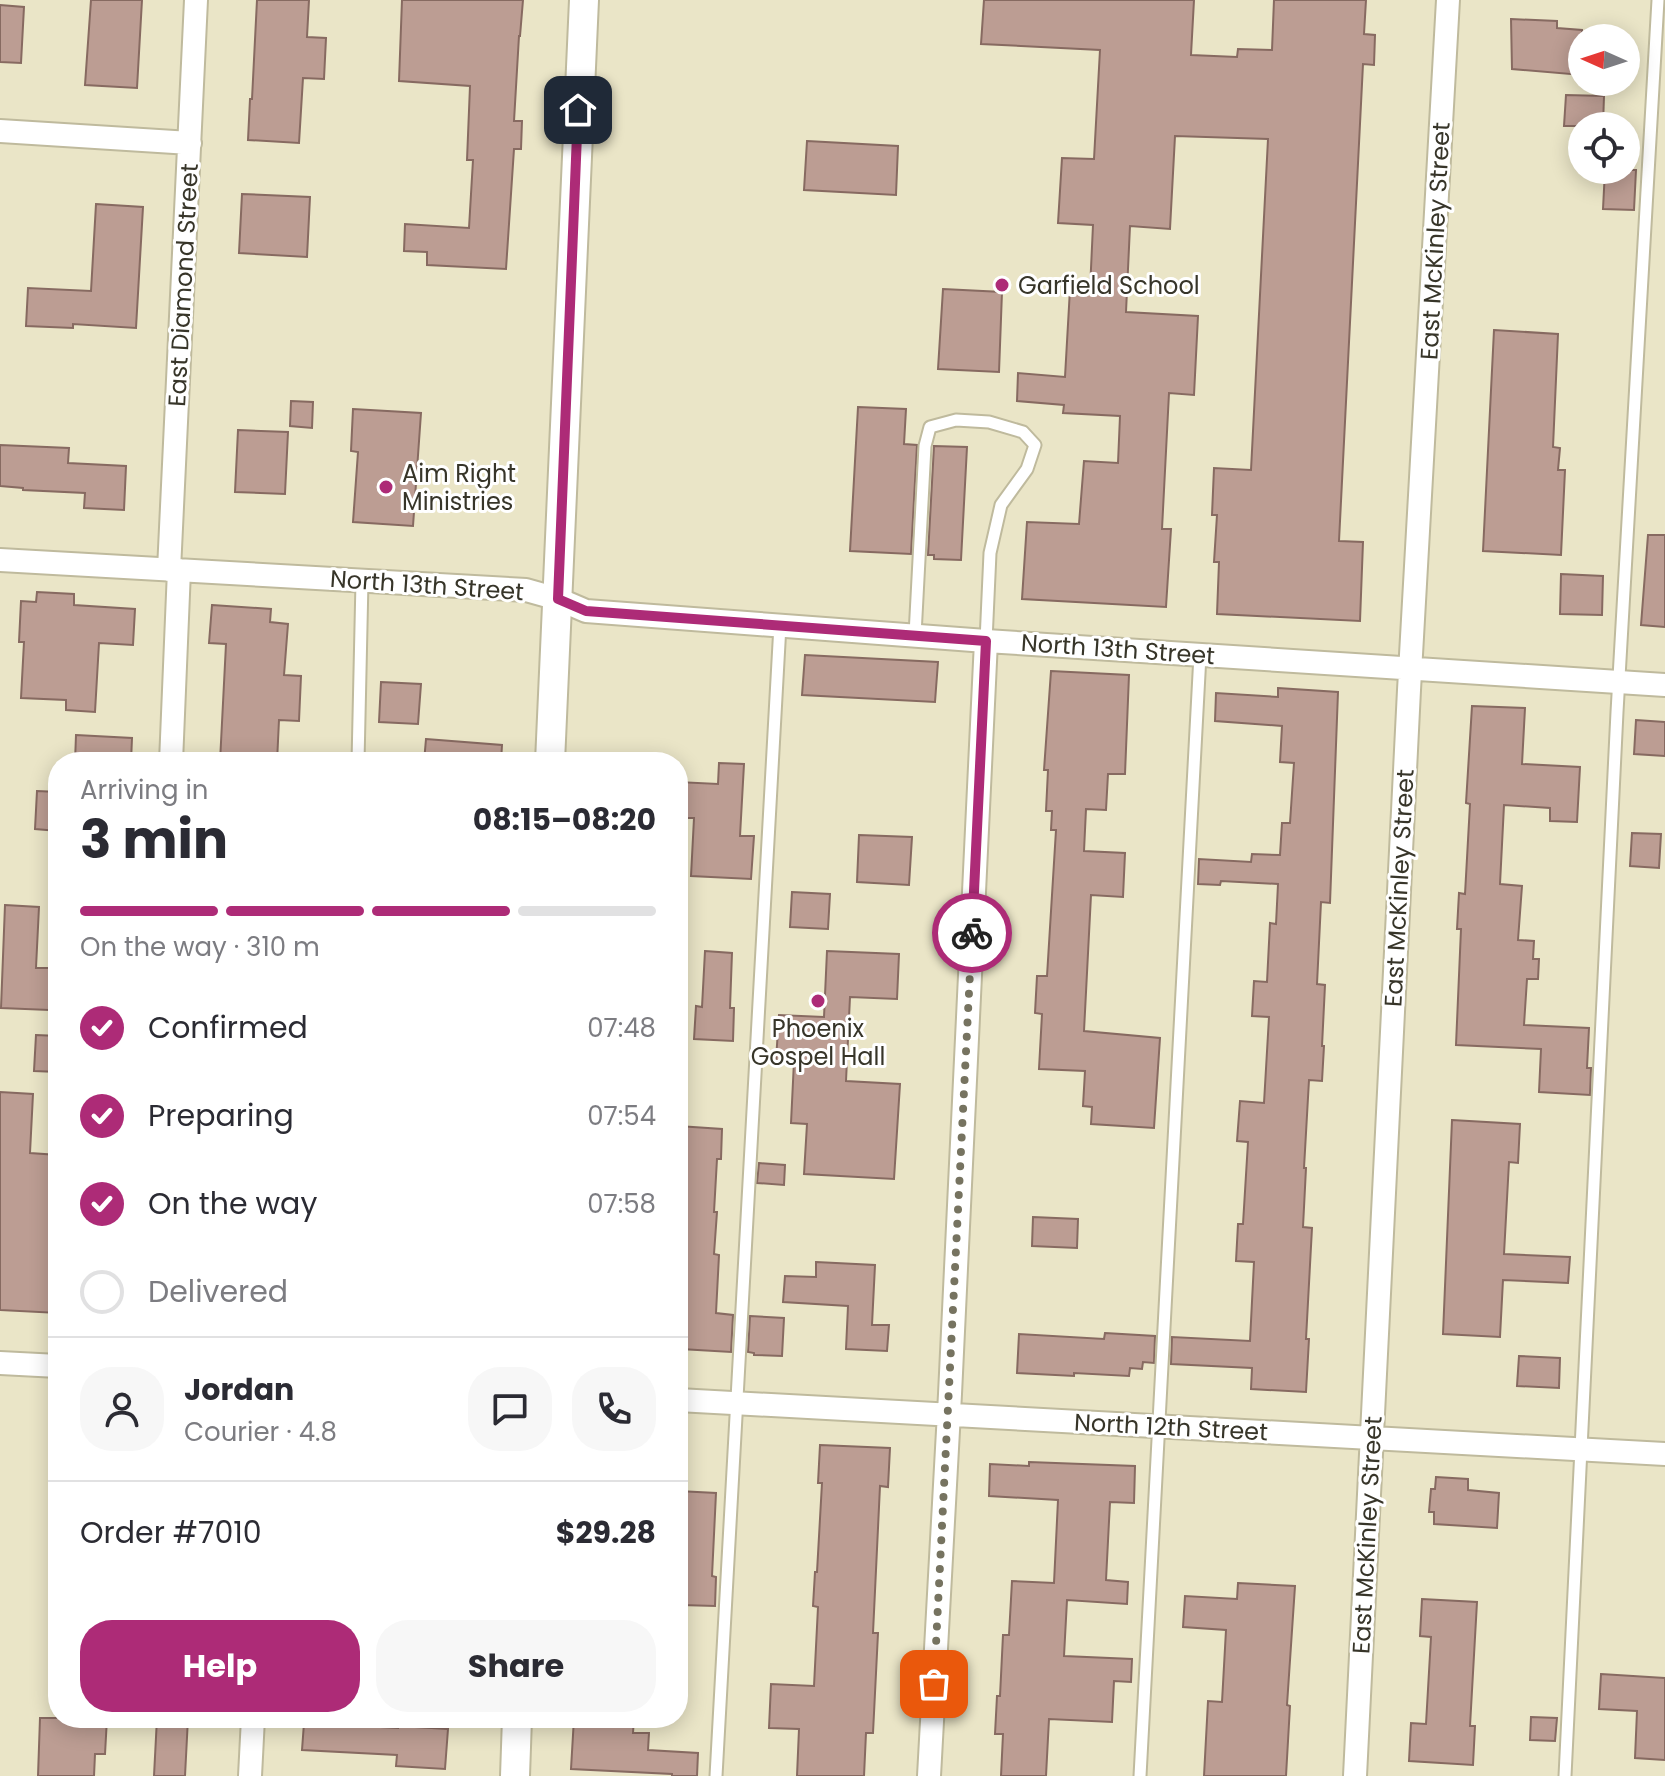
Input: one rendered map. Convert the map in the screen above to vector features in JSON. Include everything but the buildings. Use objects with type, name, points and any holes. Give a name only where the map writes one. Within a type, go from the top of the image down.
[{"type":"street","name":"East Diamond Street","points":[[171,752],[174,570],[196,0]]},
{"type":"street","points":[[550,752],[584,0]]},
{"type":"street","name":"East McKinley Street","points":[[1355,1776],[1410,669],[1448,0]]},
{"type":"street","points":[[0,131],[190,143]]},
{"type":"street","name":"North 13th Street","points":[[0,560],[526,590],[586,611],[986,641],[1665,685]]},
{"type":"street","points":[[929,1776],[986,641]]},
{"type":"street","points":[[0,1363],[48,1365]]},
{"type":"street","name":"North 12th Street","points":[[688,1401],[1665,1454]]},
{"type":"street","points":[[250,1776],[252,1728]]},
{"type":"street","points":[[515,1776],[517,1728]]},
{"type":"lane","points":[[1565,1776],[1619,681],[1658,0]]},
{"type":"lane","points":[[915,635],[925,446],[930,427],[956,420],[989,422],[1023,432],[1035,445],[1027,469],[1001,505],[990,553],[986,641]]},
{"type":"lane","points":[[358,752],[362,581]]},
{"type":"lane","points":[[716,1776],[780,625]]},
{"type":"lane","points":[[1140,1776],[1200,655]]},
{"type":"way so far","points":[[934,1684],[972,933]]},
{"type":"place","name":"Garfield School","points":[[1002,285]]},
{"type":"place","name":"Aim Right Ministries","points":[[386,487]]},
{"type":"place","name":"Phoenix Gospel Hall","points":[[818,1001]]},
{"type":"route","points":[[578,110],[558,599],[586,611],[986,641],[972,933]]}]
